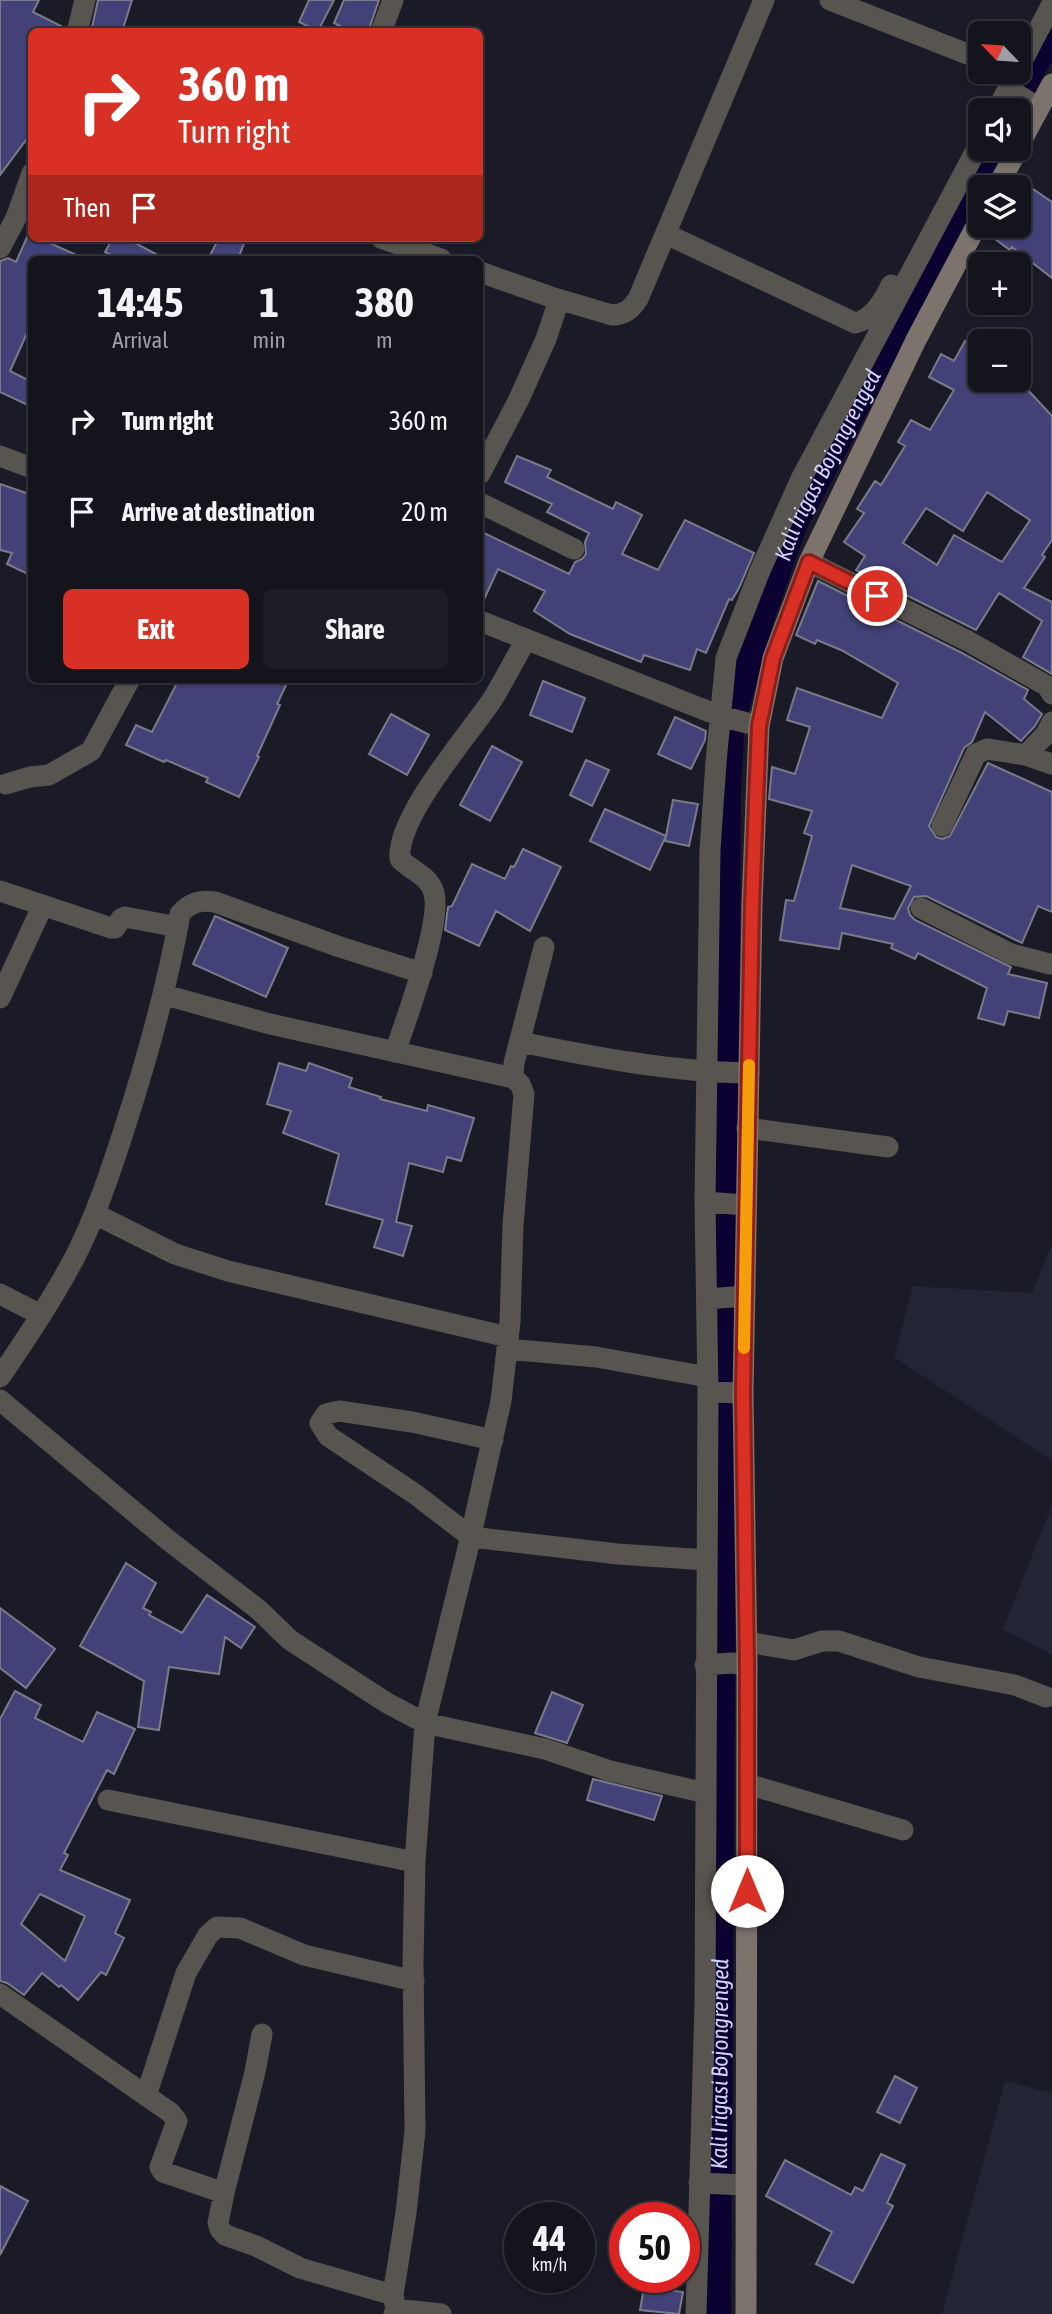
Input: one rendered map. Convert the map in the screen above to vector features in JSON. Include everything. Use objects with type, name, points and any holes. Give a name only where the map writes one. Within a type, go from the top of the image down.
[{"type":"main road","points":[[1031,119],[1052,84]]},
{"type":"main road","points":[[746,2314],[740,2185],[747,1784],[724,1664],[747,1642],[740,1392],[742,1205],[747,1128],[743,1073],[752,905],[755,725],[773,658],[809,562],[916,340],[970,238]]},
{"type":"street","points":[[78,28],[85,0]]},
{"type":"street","points":[[382,28],[393,0]]},
{"type":"street","points":[[483,273],[559,300],[612,315],[628,312],[638,299],[764,0]]},
{"type":"street","points":[[830,0],[968,54]]},
{"type":"street","points":[[1031,49],[1049,17]]},
{"type":"street","points":[[1022,84],[1037,106]]},
{"type":"street","points":[[696,2314],[702,2184],[706,1793],[724,1664],[707,1560],[710,1387],[710,850],[726,658],[759,573],[801,478],[970,161]]},
{"type":"street","points":[[0,248],[16,218],[28,184]]},
{"type":"street","points":[[666,234],[856,323],[861,322],[880,304],[896,275],[912,271]]},
{"type":"street","points":[[392,242],[432,256]]},
{"type":"street","points":[[483,468],[519,399],[546,339],[559,300]]},
{"type":"street","points":[[0,456],[28,466]]},
{"type":"street","points":[[483,504],[574,549]]},
{"type":"street","points":[[809,562],[968,640],[1047,687],[1052,694]]},
{"type":"street","points":[[483,622],[723,716],[755,725]]},
{"type":"street","points":[[395,1052],[422,973],[435,909],[434,893],[425,878],[400,859],[402,841],[422,798],[493,697],[526,640]]},
{"type":"street","points":[[6,784],[49,775],[91,751],[128,683]]},
{"type":"street","points":[[1026,755],[1046,734],[1052,722]]},
{"type":"street","points":[[942,826],[976,754],[987,750],[1026,755],[1052,764]]},
{"type":"street","points":[[0,891],[111,928],[115,928],[118,921],[125,917],[178,927]]},
{"type":"street","points":[[0,1377],[76,1256],[95,1214],[143,1071],[164,995],[180,914],[190,905],[203,901],[215,902],[422,973]]},
{"type":"street","points":[[0,999],[43,905]]},
{"type":"street","points":[[921,908],[1011,954],[1051,964]]},
{"type":"street","points":[[513,1078],[514,1063],[544,947]]},
{"type":"street","points":[[164,995],[270,1024],[513,1078],[520,1084],[524,1094],[513,1225],[508,1343],[494,1440],[425,1723],[415,1862],[415,2131],[394,2306]]},
{"type":"street","points":[[520,1042],[584,1055],[710,1072],[743,1073]]},
{"type":"street","points":[[747,1128],[888,1147]]},
{"type":"street","points":[[709,1203],[742,1205]]},
{"type":"street","points":[[95,1214],[175,1254],[228,1271],[508,1343],[597,1357],[710,1387],[740,1392]]},
{"type":"street","points":[[0,1294],[41,1315]]},
{"type":"street","points":[[710,1299],[741,1297]]},
{"type":"street","points":[[0,1400],[168,1540],[259,1611],[290,1640],[387,1703],[425,1723],[545,1749],[610,1771],[706,1793]]},
{"type":"street","points":[[494,1440],[412,1422],[339,1411],[326,1414],[320,1423],[328,1436],[415,1494],[471,1537],[618,1554],[707,1560]]},
{"type":"street","points":[[747,1642],[794,1650],[822,1641],[839,1641],[919,1667],[1015,1685],[1046,1697]]},
{"type":"street","points":[[747,1784],[903,1830]]},
{"type":"street","points":[[107,1800],[415,1862]]},
{"type":"street","points":[[146,2096],[186,1973],[208,1935],[216,1927],[240,1928],[304,1955],[414,1980]]},
{"type":"street","points":[[0,1994],[170,2113],[177,2121],[161,2160],[160,2167],[163,2172],[223,2193]]},
{"type":"street","points":[[262,2034],[255,2072],[223,2193],[218,2223],[220,2229],[225,2235],[394,2306],[440,2314]]},
{"type":"street","points":[[702,2184],[740,2185]]},
{"type":"shaded area","points":[[1052,1243],[1052,1461],[894,1357],[913,1286],[1032,1293]]},
{"type":"shaded area","points":[[1052,1505],[1052,1655],[1003,1629]]},
{"type":"shaded area","points":[[1005,2081],[1052,2093],[1052,2314],[942,2314]]},
{"type":"building","points":[[0,0],[39,0],[33,12],[65,28],[28,28],[28,137],[0,175]]},
{"type":"building","points":[[98,0],[132,0],[123,28],[92,28]]},
{"type":"building","points":[[309,0],[334,0],[320,28],[312,28],[299,22]]},
{"type":"building","points":[[344,0],[379,0],[369,28],[343,28],[334,23]]},
{"type":"building","points":[[1033,189],[1052,202],[1052,278],[1031,262],[1031,252],[1018,252],[1012,247],[1010,250],[994,238],[1031,238]]},
{"type":"building","points":[[28,235],[28,242],[48,242],[78,256],[28,256],[28,331],[10,371],[28,380],[28,405],[0,392],[0,261],[8,258],[16,262]]},
{"type":"building","points":[[111,242],[133,242],[159,256],[113,256],[105,252]]},
{"type":"building","points":[[217,242],[244,242],[239,256],[210,256]]},
{"type":"building","points":[[965,341],[968,342],[968,392],[1030,392],[1052,416],[1052,540],[1042,555],[1045,557],[1024,588],[1052,602],[1052,674],[1023,657],[1042,621],[999,593],[976,630],[856,570],[865,556],[844,542],[864,513],[857,509],[875,481],[881,485],[905,446],[898,442],[911,420],[930,430],[954,390],[929,377],[941,354],[954,361]],"holes":[[[987,492],[1030,520],[1002,562],[954,535],[937,565],[903,543],[926,508],[963,531]]]},
{"type":"building","points":[[517,456],[551,470],[547,477],[613,509],[616,502],[642,515],[622,554],[658,570],[685,520],[754,553],[739,588],[732,600],[729,599],[706,653],[697,649],[690,670],[644,655],[641,662],[570,634],[534,611],[545,591],[498,569],[483,602],[483,532],[569,574],[575,562],[586,554],[585,542],[589,533],[547,512],[552,504],[505,482]]},
{"type":"building","points":[[0,484],[28,494],[28,574],[7,564],[12,553],[0,550]]},
{"type":"building","points":[[818,581],[962,653],[1028,690],[1024,699],[1042,714],[1035,726],[1021,741],[985,712],[972,742],[964,748],[929,826],[936,837],[942,839],[950,836],[988,763],[1052,792],[1052,912],[1038,906],[1022,943],[926,896],[914,897],[908,908],[915,920],[1011,967],[1008,974],[1047,983],[1039,1018],[1008,1011],[1004,1025],[978,1018],[987,988],[918,953],[915,959],[891,948],[893,944],[842,933],[839,949],[780,940],[786,900],[794,901],[812,836],[804,833],[812,811],[769,799],[772,767],[795,774],[810,727],[787,720],[797,688],[882,718],[898,683],[841,650],[817,640],[815,644],[796,635]],"holes":[[[852,865],[911,886],[894,919],[840,908]]]},
{"type":"building","points":[[543,681],[585,698],[572,732],[530,715]]},
{"type":"building","points":[[177,683],[287,683],[257,756],[259,757],[239,797],[206,782],[208,778],[126,745],[136,725],[152,732]]},
{"type":"building","points":[[391,714],[429,735],[407,775],[369,754]]},
{"type":"building","points":[[675,717],[706,731],[705,740],[691,769],[658,754]]},
{"type":"building","points":[[492,746],[522,762],[490,821],[460,805]]},
{"type":"building","points":[[586,760],[609,770],[592,806],[570,795]]},
{"type":"building","points":[[673,800],[698,804],[689,846],[665,841]]},
{"type":"building","points":[[605,809],[666,836],[650,870],[590,841]]},
{"type":"building","points":[[523,849],[561,867],[530,931],[496,911],[479,946],[445,930],[448,907],[452,906],[472,864],[505,879]]},
{"type":"building","points":[[215,916],[288,948],[266,997],[193,964]]},
{"type":"building","points":[[279,1063],[306,1071],[309,1063],[352,1078],[349,1087],[381,1097],[380,1099],[427,1111],[428,1105],[474,1118],[461,1161],[447,1157],[443,1172],[409,1163],[396,1222],[412,1226],[403,1256],[374,1247],[383,1220],[326,1204],[339,1154],[283,1133],[291,1111],[267,1104]]},
{"type":"building","points":[[126,1563],[156,1583],[143,1608],[151,1612],[149,1615],[182,1633],[207,1595],[255,1627],[241,1648],[225,1637],[219,1674],[169,1667],[159,1730],[138,1727],[144,1681],[80,1646]]},
{"type":"building","points":[[0,1608],[55,1649],[26,1688],[0,1668]]},
{"type":"building","points":[[15,1691],[41,1705],[35,1718],[83,1742],[97,1712],[135,1729],[114,1774],[107,1770],[64,1853],[68,1855],[60,1870],[130,1900],[115,1933],[124,1938],[106,1975],[101,1972],[78,2000],[42,1973],[24,1995],[0,1981],[0,1719]],"holes":[[[40,1894],[85,1916],[65,1961],[21,1924]]]},
{"type":"building","points":[[552,1692],[583,1705],[567,1743],[535,1733]]},
{"type":"building","points":[[593,1779],[662,1796],[654,1820],[587,1800]]},
{"type":"building","points":[[895,2076],[917,2088],[900,2123],[877,2112]]},
{"type":"building","points":[[881,2154],[905,2165],[887,2203],[893,2206],[853,2283],[816,2264],[832,2232],[766,2196],[785,2160],[851,2195],[855,2187],[863,2191]]},
{"type":"building","points":[[0,2186],[28,2201],[0,2255]]},
{"type":"building","points":[[643,2293],[683,2293],[679,2314],[640,2310]]},
{"type":"waterway","name":"Kali Irigasi Bojongrenged","points":[[1017,98],[1052,33]]},
{"type":"waterway","name":"Kali Irigasi Bojongrenged","points":[[718,2314],[728,785],[732,723],[761,619],[794,525],[985,161]]},
{"type":"slow traffic","points":[[744,1348],[749,1065]]},
{"type":"route","points":[[747,1891],[743,1392],[752,905],[759,726],[773,658],[809,562],[877,596]]}]
